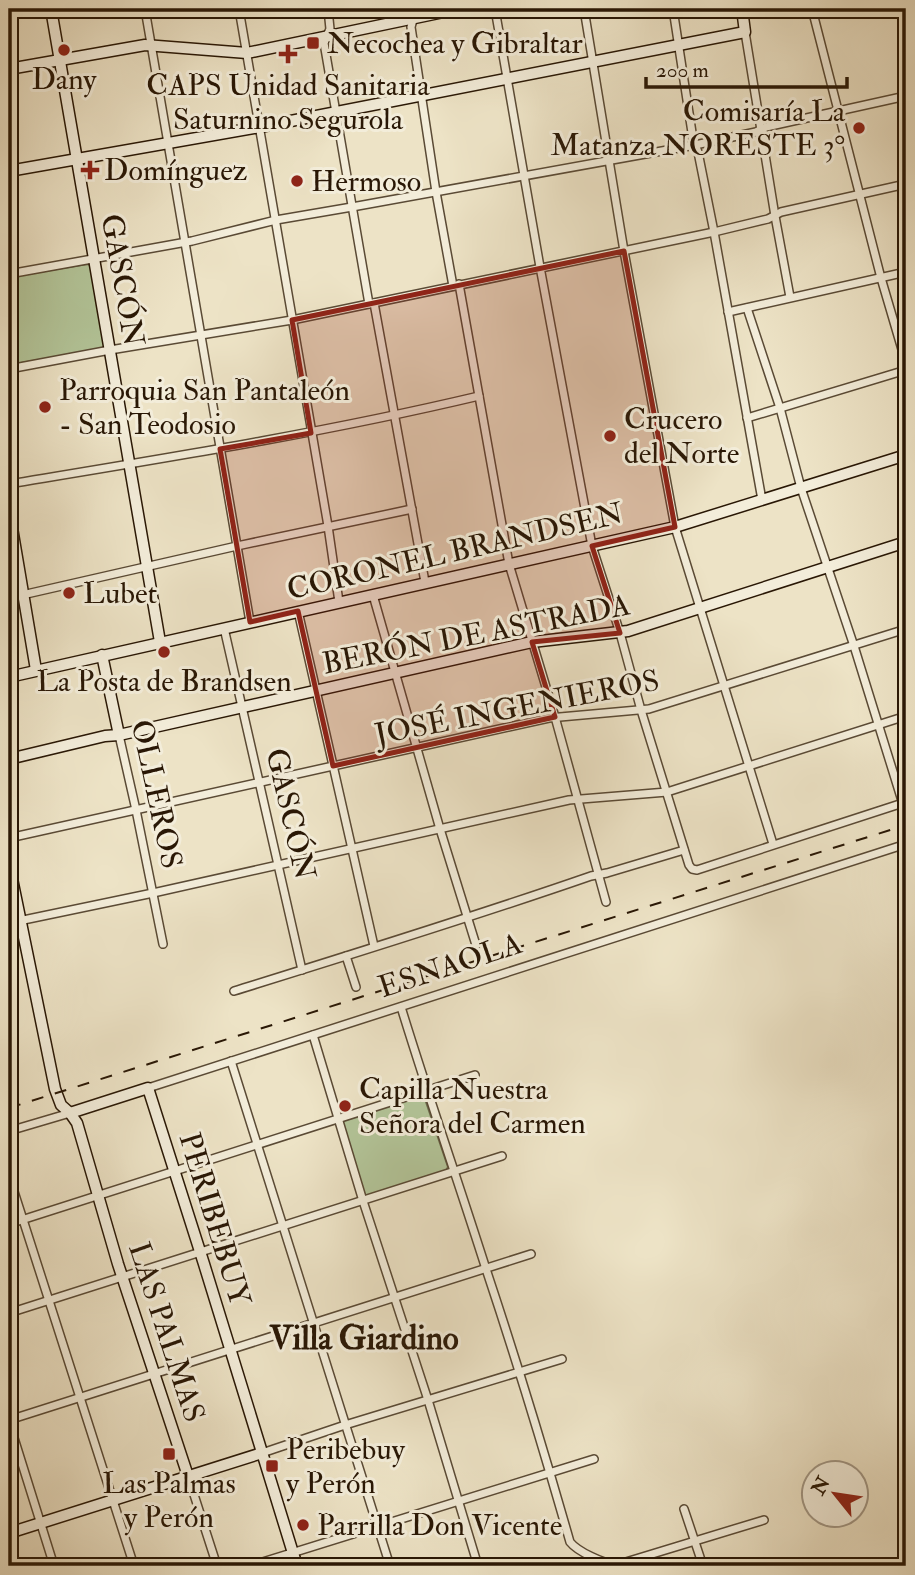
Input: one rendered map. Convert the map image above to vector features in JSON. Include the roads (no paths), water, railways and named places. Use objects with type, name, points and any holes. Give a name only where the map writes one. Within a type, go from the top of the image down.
[{"type":"street","name":"GASCÓN","points":[[51,9],[160,642]]},
{"type":"street","points":[[145,9],[250,622]]},
{"type":"street","points":[[239,9],[339,602]]},
{"type":"street","points":[[328,9],[330,25],[324,43],[352,208],[396,416],[425,582]]},
{"type":"street","points":[[9,69],[151,44],[247,53],[415,14],[458,9]]},
{"type":"street","points":[[495,9],[592,546],[684,850],[689,865],[697,870],[904,803],[747,308]]},
{"type":"street","points":[[584,9],[624,251],[675,527],[773,845]]},
{"type":"street","points":[[673,9],[695,145],[762,500]]},
{"type":"street","points":[[742,9],[790,297]]},
{"type":"street","points":[[812,9],[881,278],[906,363]]},
{"type":"street","points":[[415,14],[411,27],[436,192],[509,564],[606,902]]},
{"type":"street","points":[[9,171],[260,127],[745,32]]},
{"type":"street","points":[[9,274],[186,242],[276,220],[695,145],[906,96]]},
{"type":"street","points":[[9,369],[292,320],[713,232],[768,219],[781,212],[906,184]]},
{"type":"street","points":[[728,312],[906,272]]},
{"type":"street","points":[[747,418],[906,370]]},
{"type":"street","points":[[9,484],[311,433],[478,396]]},
{"type":"street","name":"CORONEL BRANDSEN","points":[[9,677],[675,527],[906,455]]},
{"type":"street","points":[[9,598],[412,509]]},
{"type":"street","points":[[9,510],[36,670]]},
{"type":"street","name":"BERÓN DE ASTRADA","points":[[9,759],[532,642],[620,633],[906,542]]},
{"type":"street","points":[[373,595],[476,945]]},
{"type":"street","points":[[298,611],[374,946]]},
{"type":"street","name":"GASCÓN","points":[[224,628],[302,970]]},
{"type":"street","name":"JOSÉ INGENIEROS","points":[[9,838],[555,718],[642,710],[906,629]]},
{"type":"street","name":"OLLEROS","points":[[102,655],[163,944]]},
{"type":"street","points":[[9,923],[153,894],[577,799],[667,792],[906,716]]},
{"type":"street","name":"ESNAOLA","points":[[9,1131],[906,844]]},
{"type":"street","points":[[234,991],[467,919],[591,876],[684,850]]},
{"type":"street","points":[[9,864],[55,1089],[61,1105],[70,1113]]},
{"type":"street","points":[[346,956],[356,987]]},
{"type":"street","points":[[401,1007],[519,1373],[570,1542],[580,1551],[616,1565],[764,1520]]},
{"type":"street","points":[[313,1035],[478,1566]]},
{"type":"street","points":[[232,1061],[390,1566]]},
{"type":"street","points":[[9,1224],[475,1075]]},
{"type":"street","name":"PERIBEBUY","points":[[148,1087],[297,1566]]},
{"type":"street","name":"LAS PALMAS","points":[[70,1113],[77,1123],[123,1277],[217,1566]]},
{"type":"street","points":[[9,1313],[502,1156]]},
{"type":"street","points":[[9,1176],[134,1566]]},
{"type":"street","points":[[54,1566],[9,1421],[531,1254]]},
{"type":"street","points":[[9,1533],[345,1425],[562,1359]]},
{"type":"street","points":[[250,1566],[594,1459]]},
{"type":"street","points":[[684,1509],[703,1566]]},
{"type":"railway","points":[[9,1108],[906,825]]},
{"type":"place","name":"Necochea y Gibraltar","points":[[313,43]]},
{"type":"place","name":"Dany","points":[[64,50]]},
{"type":"place","name":"CAPS Unidad Sanitaria Saturnino Segurola","points":[[288,54]]},
{"type":"place","name":"Comisaría La Matanza NORESTE 3°","points":[[859,128]]},
{"type":"place","name":"Domínguez","points":[[90,170]]},
{"type":"place","name":"Hermoso","points":[[297,181]]},
{"type":"place","name":"Parroquia San Pantaleón - San Teodosio","points":[[45,407]]},
{"type":"place","name":"Crucero del Norte","points":[[610,436]]},
{"type":"place","name":"Lubet","points":[[69,593]]},
{"type":"place","name":"La Posta de Brandsen","points":[[164,652]]},
{"type":"place","name":"Capilla Nuestra Señora del Carmen","points":[[345,1106]]},
{"type":"place","name":"Las Palmas y Perón","points":[[169,1454]]},
{"type":"place","name":"Peribebuy y Perón","points":[[272,1466]]},
{"type":"place","name":"Parrilla Don Vicente","points":[[303,1525]]},
{"type":"district","name":"Villa Giardino","points":[[364,1337]]}]
